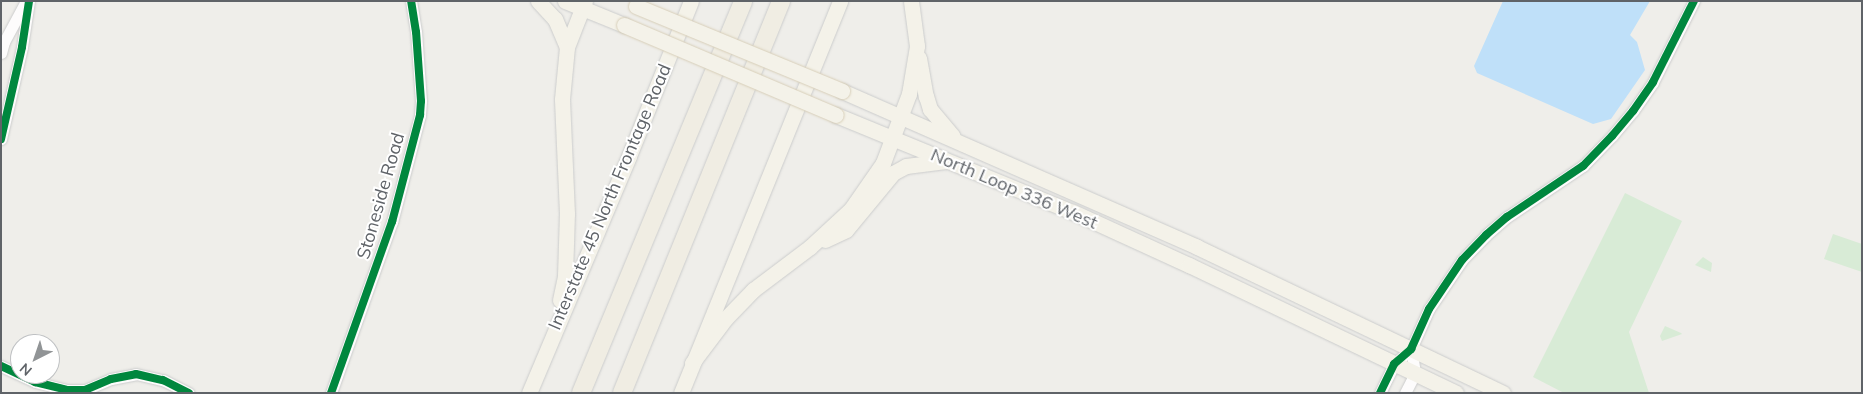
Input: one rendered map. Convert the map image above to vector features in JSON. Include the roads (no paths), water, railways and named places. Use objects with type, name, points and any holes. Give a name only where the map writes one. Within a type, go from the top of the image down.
[{"type":"highway","points":[[581,393],[743,1]]},
{"type":"highway","points":[[622,393],[781,1]]},
{"type":"main road","points":[[538,1],[555,20],[567,47]]},
{"type":"main road","name":"North Loop 336 West","points":[[565,1],[584,5],[624,25],[836,115],[950,160],[1024,194],[1073,212],[1456,393]]},
{"type":"main road","name":"Interstate 45 North Frontage Road","points":[[529,393],[629,156],[691,1]]},
{"type":"main road","points":[[681,393],[840,1]]},
{"type":"main road","points":[[911,1],[917,46],[930,109],[959,142]]},
{"type":"main road","name":"North Loop 336 West","points":[[631,3],[902,115],[1197,247],[1502,393]]},
{"type":"main road","points":[[554,334],[566,276],[568,214],[562,99],[567,47],[584,5]]},
{"type":"main road","points":[[692,363],[726,318],[754,290],[810,247],[851,209],[867,188],[884,163],[902,115],[909,94],[917,46]]},
{"type":"main road","points":[[810,247],[846,230],[893,173],[906,166],[950,160]]},
{"type":"street","points":[[1,52],[4,42],[28,1]]},
{"type":"street","points":[[1,139],[22,47],[28,1]]},
{"type":"street","name":"Stoneside Road","points":[[330,393],[392,222],[420,115],[421,101],[416,32],[411,1]]},
{"type":"street","points":[[1380,393],[1394,364],[1411,349],[1429,309],[1462,260],[1486,234],[1507,217],[1583,166],[1612,136],[1653,82],[1694,1]]},
{"type":"street","points":[[1406,393],[1415,374],[1411,349]]},
{"type":"street","points":[[1,366],[35,382],[66,390],[85,390],[111,379],[136,374],[163,380],[189,393]]},
{"type":"water","points":[[1503,1],[1650,1],[1630,35],[1637,42],[1645,70],[1611,119],[1593,124],[1477,73],[1474,66]]}]
